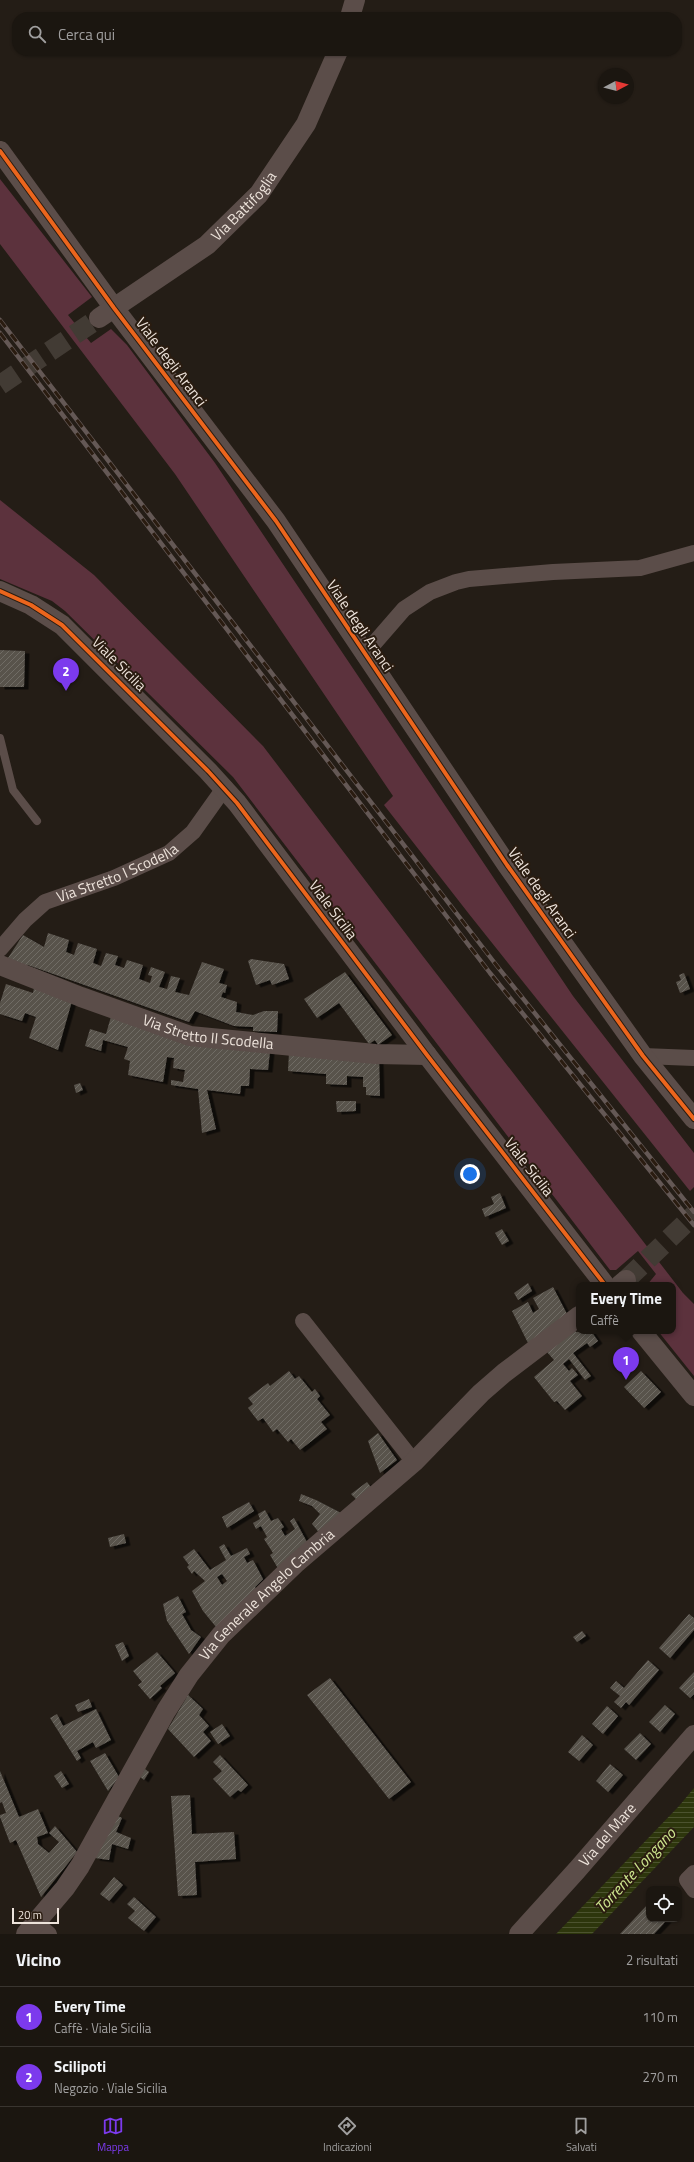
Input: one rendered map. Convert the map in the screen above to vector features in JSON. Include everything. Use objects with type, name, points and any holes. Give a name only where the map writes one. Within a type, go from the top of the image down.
[{"type":"street","points":[[351,12],[354,0]]},
{"type":"street","name":"Via Battifoglia","points":[[107,313],[207,245],[260,194],[306,124],[336,56]]},
{"type":"street","name":"Viale degli Aranci","points":[[0,151],[107,313],[276,521],[364,655],[507,865],[643,1056],[694,1119]]},
{"type":"street","points":[[364,655],[404,609],[430,592],[456,582],[469,579],[553,572],[640,568],[694,553]]},
{"type":"street","name":"Viale Sicilia","points":[[0,590],[31,605],[62,625],[225,787],[426,1055],[602,1282]]},
{"type":"street","name":"Via Stretto I Scodella","points":[[0,949],[25,920],[45,902],[114,878],[169,853],[193,832],[225,787]]},
{"type":"street","name":"Via Stretto II Scodella","points":[[0,965],[81,997],[190,1036],[375,1054],[426,1055]]},
{"type":"street","points":[[643,1056],[694,1058]]},
{"type":"street","name":"Via Generale Angelo Cambria","points":[[37,1930],[80,1866],[166,1711],[202,1657],[252,1604],[414,1462],[486,1388],[576,1318]]},
{"type":"street","points":[[302,1321],[414,1462]]},
{"type":"street","points":[[643,1334],[694,1396]]},
{"type":"street","name":"Via del Mare","points":[[519,1934],[577,1870],[694,1735]]},
{"type":"lane","points":[[0,738],[14,790],[37,821]]},
{"type":"shaded area","points":[[0,179],[92,297],[68,315],[91,343],[111,329],[127,345],[215,463],[573,996],[694,1153],[694,1187],[690,1191],[384,805],[393,796],[175,474],[0,244]]},
{"type":"shaded area","points":[[0,500],[94,575],[263,746],[675,1282],[649,1282],[656,1274],[638,1251],[616,1270],[610,1270],[233,777],[65,611],[52,601],[0,579]]},
{"type":"shaded area","points":[[676,1284],[694,1304],[694,1376],[660,1334],[676,1334]]},
{"type":"water","name":"Torrente Longano","points":[[694,1788],[694,1827],[592,1934],[556,1934],[679,1806]]},
{"type":"building","points":[[0,650],[25,651],[24,687],[0,687]]},
{"type":"building","points":[[48,933],[69,940],[66,952],[74,955],[78,943],[97,949],[93,963],[101,966],[106,953],[118,956],[115,965],[124,968],[127,960],[143,965],[139,979],[150,983],[152,976],[148,975],[151,967],[165,972],[159,987],[167,989],[171,976],[180,978],[175,992],[189,995],[202,962],[224,969],[219,983],[227,985],[225,993],[223,992],[221,997],[237,1002],[236,1012],[253,1015],[264,1011],[278,1011],[277,1032],[253,1031],[253,1027],[234,1026],[195,1011],[189,1022],[28,965],[26,966],[8,958],[23,935],[44,947]]},
{"type":"building","points":[[251,959],[284,964],[289,979],[272,985],[270,980],[256,985],[248,961]]},
{"type":"building","points":[[345,972],[392,1035],[378,1045],[375,1040],[369,1044],[339,1003],[317,1018],[304,999]]},
{"type":"building","points":[[684,973],[690,989],[680,993],[676,982],[681,980],[679,975]]},
{"type":"building","points":[[6,984],[33,993],[34,988],[72,1001],[58,1050],[29,1038],[36,1017],[25,1013],[22,1021],[0,1014],[0,1003]]},
{"type":"building","points":[[112,1013],[270,1051],[268,1070],[250,1069],[249,1086],[241,1086],[240,1094],[207,1090],[216,1129],[202,1133],[198,1089],[171,1085],[171,1080],[183,1082],[185,1070],[173,1068],[174,1058],[167,1057],[163,1082],[128,1075],[130,1061],[124,1059],[128,1047],[103,1040],[101,1051],[85,1046],[90,1029],[106,1034]]},
{"type":"building","points":[[289,1052],[379,1059],[380,1096],[366,1095],[366,1087],[363,1087],[363,1077],[347,1076],[347,1085],[326,1084],[326,1074],[288,1071]]},
{"type":"building","points":[[80,1083],[83,1090],[76,1093],[74,1085]]},
{"type":"building","points":[[336,1101],[356,1101],[356,1111],[337,1112]]},
{"type":"building","points":[[500,1193],[506,1208],[485,1217],[482,1209],[494,1204],[491,1197]]},
{"type":"building","points":[[502,1229],[509,1241],[502,1245],[495,1233]]},
{"type":"building","points":[[528,1283],[532,1291],[518,1300],[514,1293]]},
{"type":"building","points":[[553,1287],[568,1316],[529,1345],[512,1311],[528,1302],[533,1313],[539,1309],[533,1298]]},
{"type":"building","points":[[575,1330],[576,1334],[593,1334],[598,1341],[590,1347],[587,1343],[573,1353],[591,1376],[585,1380],[569,1359],[563,1364],[569,1371],[572,1368],[578,1375],[570,1381],[582,1396],[565,1410],[557,1401],[554,1402],[534,1377],[554,1360],[547,1352]]},
{"type":"building","points":[[289,1371],[295,1379],[299,1376],[312,1392],[315,1389],[320,1396],[317,1399],[330,1415],[321,1422],[327,1429],[300,1450],[291,1439],[288,1442],[277,1429],[273,1432],[263,1418],[258,1421],[248,1408],[253,1404],[248,1398],[268,1383],[270,1386]]},
{"type":"building","points":[[641,1371],[661,1392],[644,1408],[624,1387]]},
{"type":"building","points":[[378,1433],[397,1460],[380,1473],[368,1441]]},
{"type":"building","points":[[367,1482],[374,1491],[360,1503],[351,1494]]},
{"type":"building","points":[[301,1494],[347,1516],[322,1536],[312,1524],[320,1514],[312,1506],[299,1501]]},
{"type":"building","points":[[249,1502],[254,1511],[227,1528],[222,1517]]},
{"type":"building","points":[[265,1510],[271,1521],[278,1518],[284,1527],[281,1529],[285,1536],[295,1529],[290,1521],[294,1518],[308,1544],[279,1570],[270,1555],[273,1553],[264,1539],[267,1537],[261,1526],[256,1529],[253,1523],[260,1519],[258,1514]]},
{"type":"building","points":[[124,1534],[126,1543],[110,1547],[108,1538]]},
{"type":"building","points":[[224,1544],[231,1556],[247,1548],[250,1554],[244,1557],[247,1563],[253,1560],[263,1579],[255,1587],[256,1589],[216,1627],[203,1611],[192,1591],[205,1581],[194,1571],[192,1574],[187,1567],[189,1565],[183,1557],[194,1549],[210,1570],[226,1560],[219,1547]],"holes":[[[222,1574],[227,1581],[222,1585],[217,1577]]]},
{"type":"building","points":[[178,1596],[186,1612],[182,1614],[191,1630],[201,1637],[189,1654],[167,1621],[163,1604]]},
{"type":"building","points":[[689,1614],[694,1618],[694,1630],[670,1658],[659,1648]]},
{"type":"building","points":[[582,1631],[586,1636],[577,1642],[573,1637]]},
{"type":"building","points":[[123,1642],[129,1656],[122,1661],[115,1645]]},
{"type":"building","points":[[157,1652],[175,1673],[160,1686],[162,1688],[150,1699],[138,1685],[142,1682],[133,1671]]},
{"type":"building","points":[[648,1660],[659,1670],[629,1705],[626,1702],[621,1708],[614,1702],[620,1696],[610,1688],[616,1681],[624,1688]]},
{"type":"building","points":[[694,1672],[694,1694],[690,1698],[679,1688]]},
{"type":"building","points":[[330,1678],[411,1782],[389,1799],[307,1695]]},
{"type":"building","points":[[188,1695],[203,1709],[199,1715],[209,1726],[203,1732],[211,1741],[194,1757],[168,1729]]},
{"type":"building","points":[[89,1699],[92,1707],[78,1712],[75,1705]]},
{"type":"building","points":[[665,1705],[675,1714],[660,1732],[649,1722]]},
{"type":"building","points":[[607,1706],[618,1716],[603,1734],[592,1724]]},
{"type":"building","points":[[96,1709],[111,1740],[96,1748],[93,1742],[77,1751],[81,1758],[77,1761],[50,1718],[57,1714],[63,1726]]},
{"type":"building","points":[[222,1724],[230,1736],[218,1744],[210,1732]]},
{"type":"building","points":[[640,1733],[651,1744],[636,1760],[624,1749]]},
{"type":"building","points":[[582,1735],[593,1745],[579,1761],[568,1752]]},
{"type":"building","points":[[105,1753],[119,1777],[108,1791],[90,1761]]},
{"type":"building","points":[[220,1755],[248,1785],[241,1792],[238,1790],[230,1797],[213,1779],[222,1771],[213,1762]]},
{"type":"building","points":[[610,1764],[623,1775],[608,1792],[596,1781]]},
{"type":"building","points":[[145,1769],[149,1772],[144,1780],[140,1777]]},
{"type":"building","points":[[0,1771],[19,1817],[38,1809],[48,1833],[37,1837],[38,1844],[49,1853],[59,1842],[49,1833],[55,1826],[77,1852],[41,1897],[16,1840],[10,1843],[0,1817],[0,1815],[6,1813],[2,1802],[0,1803]]},
{"type":"building","points":[[61,1771],[69,1784],[62,1788],[54,1776]]},
{"type":"building","points":[[190,1795],[192,1834],[234,1832],[236,1859],[195,1862],[197,1895],[178,1896],[171,1796]]},
{"type":"building","points":[[114,1814],[122,1818],[116,1832],[131,1838],[128,1849],[112,1844],[109,1860],[95,1858]]},
{"type":"building","points":[[114,1877],[123,1885],[109,1901],[100,1894]]},
{"type":"building","points":[[134,1897],[156,1917],[144,1931],[128,1918],[135,1911],[127,1904]]},
{"type":"building","points":[[646,1906],[646,1922],[665,1922],[654,1934],[620,1934]]},
{"type":"tunnel","points":[[0,385],[99,318]]},
{"type":"tunnel","points":[[626,1280],[694,1215]]},
{"type":"railway","points":[[0,320],[497,966],[694,1212]]},
{"type":"railway","points":[[0,333],[490,973],[694,1225]]},
{"type":"cycle path","points":[[0,151],[114,308],[276,521],[507,865],[643,1056],[694,1119]]},
{"type":"cycle path","points":[[0,591],[31,605],[62,625],[208,771],[237,803],[427,1055],[603,1282]]},
{"type":"place","name":"Scilipoti","points":[[66,691]]},
{"type":"place","name":"Every Time","points":[[626,1380]]}]
